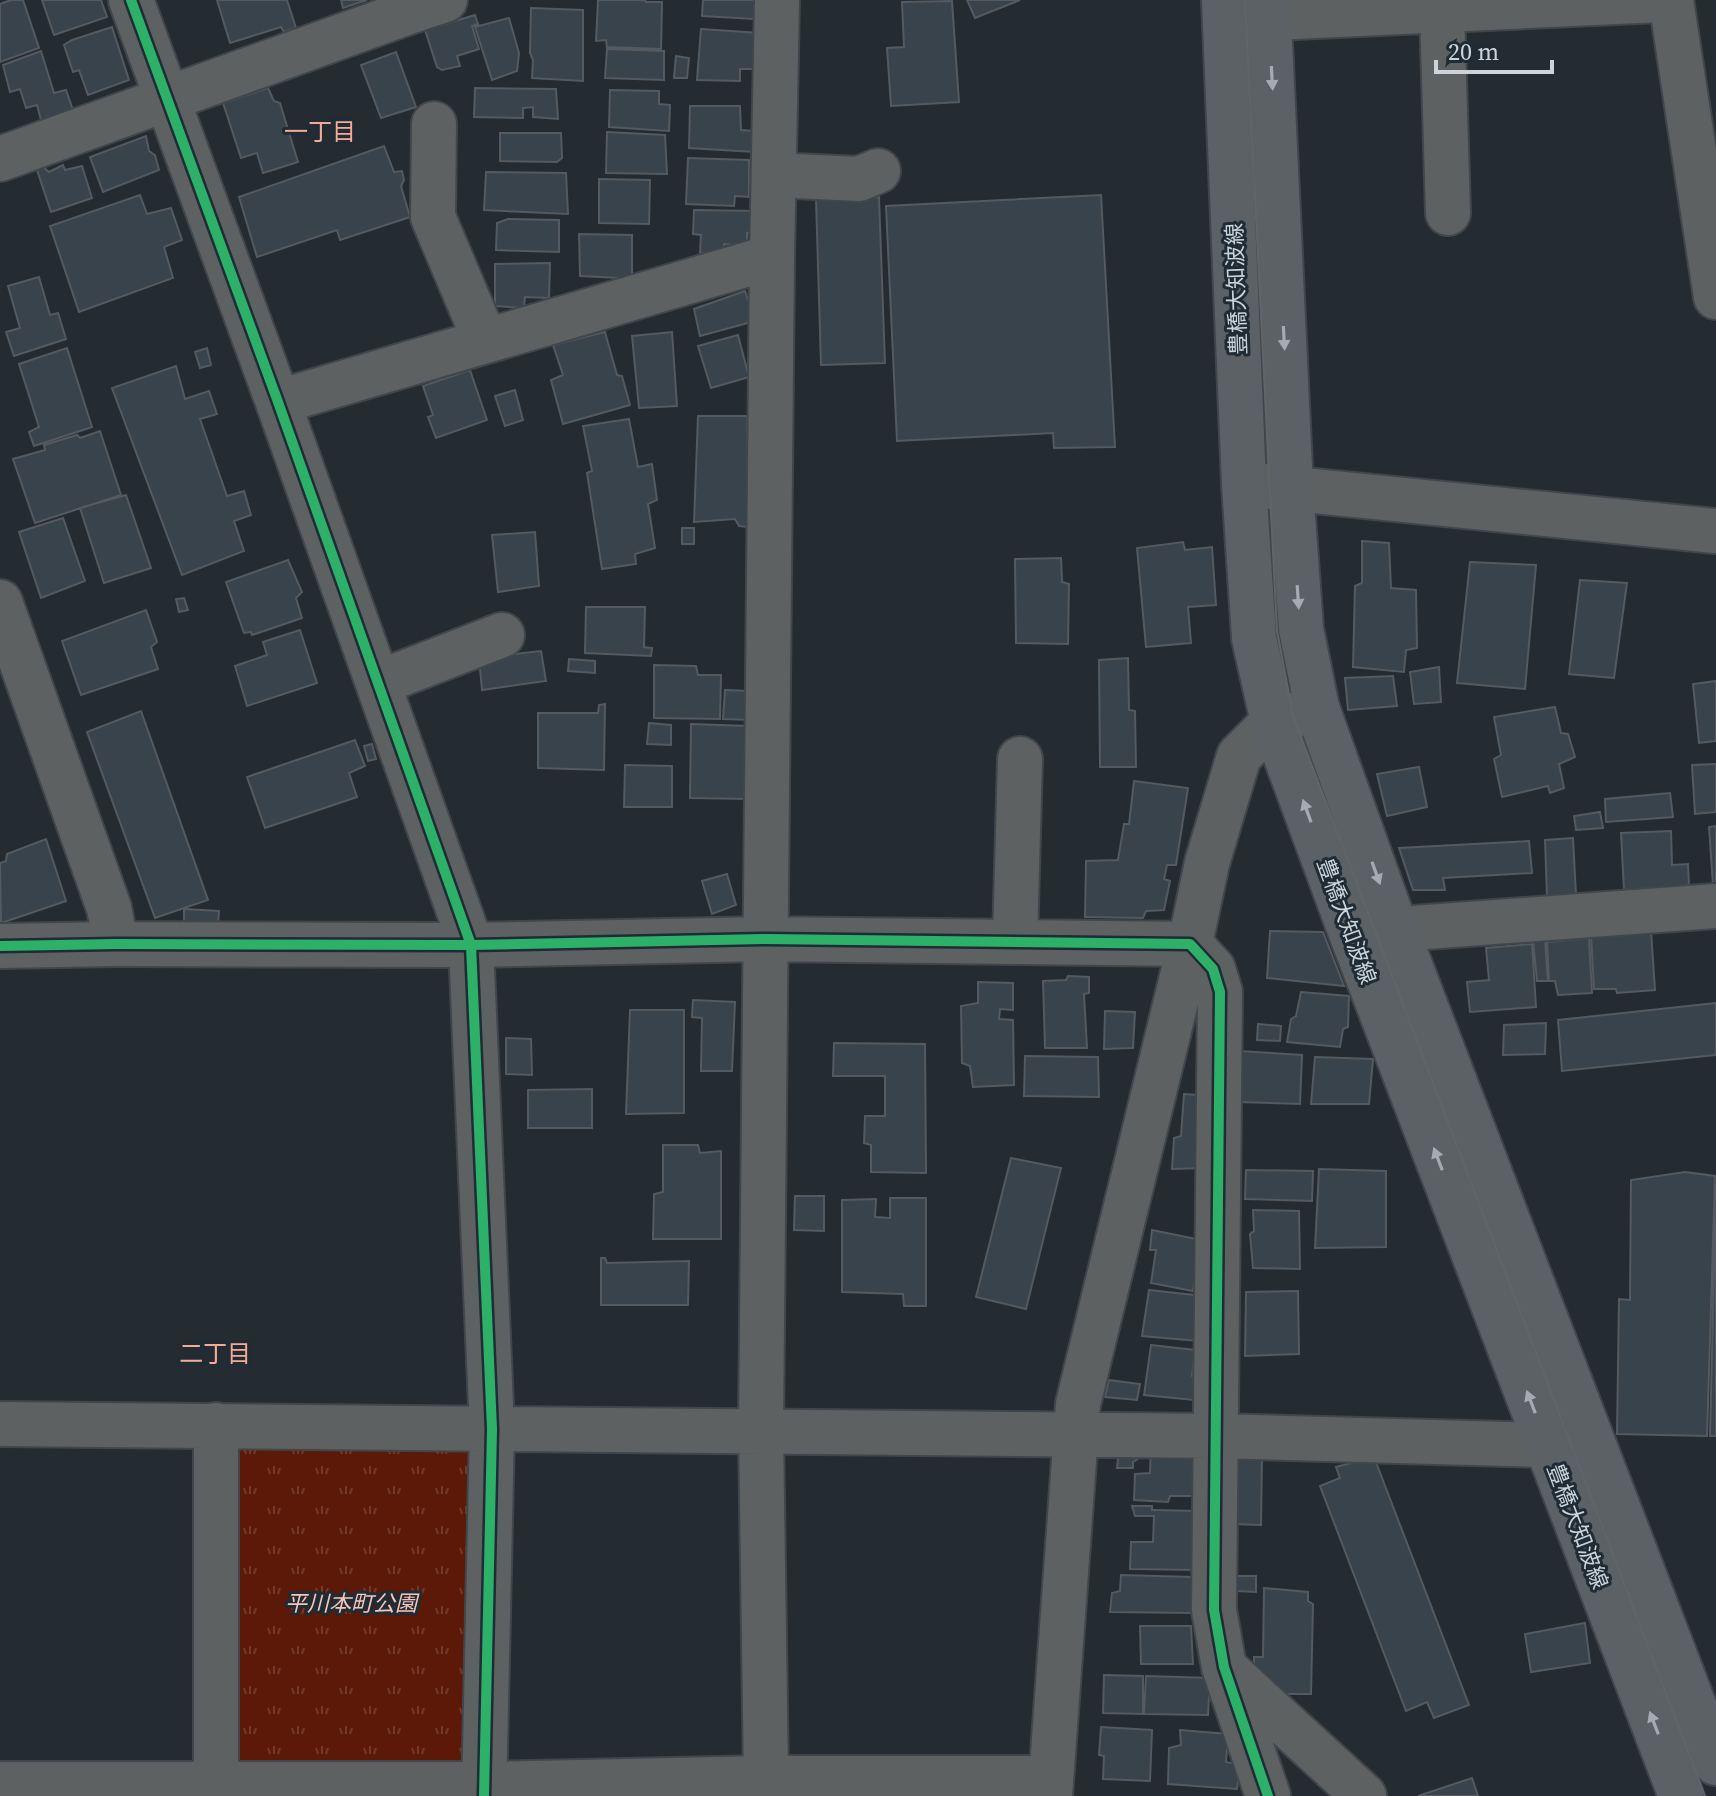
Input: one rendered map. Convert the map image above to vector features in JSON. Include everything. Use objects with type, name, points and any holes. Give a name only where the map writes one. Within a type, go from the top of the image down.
[{"type":"main road","name":"豊橋大知波線","points":[[1269,9],[1291,489],[1301,629],[1317,708],[1396,929],[1716,1763]]},
{"type":"main road","name":"豊橋大知波線","points":[[1225,10],[1244,484],[1254,638],[1273,722],[1681,1796]]},
{"type":"street","points":[[131,0],[471,945],[492,1429],[484,1790]]},
{"type":"street","points":[[766,1778],[761,1431],[777,0]]},
{"type":"street","points":[[1225,10],[1442,10],[1660,0]]},
{"type":"street","points":[[1671,0],[1716,297]]},
{"type":"street","points":[[0,159],[419,4]]},
{"type":"street","points":[[1442,10],[1448,213]]},
{"type":"street","points":[[434,124],[433,217],[485,340]]},
{"type":"street","points":[[774,175],[859,179],[878,171]]},
{"type":"street","points":[[278,402],[772,257]]},
{"type":"street","points":[[1244,484],[1716,531]]},
{"type":"street","points":[[0,602],[109,908],[116,944]]},
{"type":"street","points":[[378,683],[502,635]]},
{"type":"street","points":[[0,1784],[216,1784],[484,1790],[766,1778],[1050,1787],[1078,1404],[1207,863],[1239,756],[1273,722],[1317,708]]},
{"type":"street","points":[[1015,942],[1020,759]]},
{"type":"street","points":[[1351,933],[1716,906]]},
{"type":"street","points":[[0,946],[471,945],[765,939],[1190,944],[1213,969],[1220,992],[1214,1610],[1224,1667],[1268,1796]]},
{"type":"street","points":[[0,1424],[1217,1436],[1547,1445]]},
{"type":"street","points":[[216,1425],[216,1784]]},
{"type":"street","points":[[1224,1667],[1364,1796]]},
{"type":"green space","name":"平川本町公園","points":[[216,1425],[467,1429],[487,1456],[485,1751],[450,1778],[216,1784]]},
{"type":"building","points":[[23,0],[39,48],[0,62],[0,4]]},
{"type":"building","points":[[42,0],[101,0],[107,17],[54,35]]},
{"type":"building","points":[[217,0],[287,0],[296,28],[284,32],[281,27],[230,43]]},
{"type":"building","points":[[341,0],[367,0],[343,8]]},
{"type":"building","points":[[598,0],[662,2],[661,49],[607,47],[606,40],[596,41]]},
{"type":"building","points":[[703,0],[755,0],[754,19],[702,16]]},
{"type":"building","points":[[967,0],[1020,0],[975,18]]},
{"type":"building","points":[[952,1],[959,102],[891,106],[887,48],[904,47],[902,2]]},
{"type":"building","points":[[531,8],[583,10],[583,81],[532,78]]},
{"type":"building","points":[[475,15],[478,24],[472,26],[479,49],[457,56],[460,66],[442,70],[437,67],[425,30]]},
{"type":"building","points":[[509,18],[519,53],[517,71],[492,80],[475,27]]},
{"type":"building","points":[[112,27],[129,80],[88,95],[79,70],[73,72],[64,45]]},
{"type":"building","points":[[701,29],[760,33],[758,69],[740,69],[740,81],[697,80]]},
{"type":"building","points":[[607,49],[664,51],[664,80],[605,78]]},
{"type":"building","points":[[41,51],[54,93],[66,90],[74,113],[42,124],[37,105],[26,108],[20,89],[10,92],[3,65]]},
{"type":"building","points":[[396,52],[416,107],[381,118],[361,65]]},
{"type":"building","points":[[676,56],[689,58],[687,78],[674,78]]},
{"type":"building","points":[[268,88],[274,101],[280,103],[298,162],[263,173],[257,153],[241,158],[223,103]]},
{"type":"building","points":[[475,88],[556,89],[558,119],[533,117],[533,107],[523,108],[523,118],[474,117]]},
{"type":"building","points":[[610,90],[659,91],[659,104],[670,105],[669,131],[609,127]]},
{"type":"building","points":[[690,106],[740,106],[741,130],[754,131],[754,152],[689,148]]},
{"type":"building","points":[[607,132],[665,135],[667,174],[606,173]]},
{"type":"building","points":[[500,133],[561,133],[562,158],[557,162],[500,161]]},
{"type":"building","points":[[146,136],[149,151],[155,155],[159,170],[103,192],[90,157]]},
{"type":"building","points":[[384,146],[394,172],[402,171],[404,180],[401,186],[410,217],[340,240],[337,230],[257,257],[239,197]]},
{"type":"building","points":[[688,158],[749,160],[749,197],[735,196],[734,206],[686,204]]},
{"type":"building","points":[[63,165],[65,170],[82,166],[92,198],[51,212],[37,170],[43,167],[49,172]]},
{"type":"building","points":[[486,172],[566,173],[568,214],[484,210]]},
{"type":"building","points":[[599,179],[650,180],[649,224],[599,223]]},
{"type":"building","points":[[140,195],[147,214],[171,208],[182,240],[164,247],[173,278],[79,312],[50,226]]},
{"type":"building","points":[[1101,195],[1115,447],[1054,448],[1053,433],[897,441],[886,206]]},
{"type":"building","points":[[879,197],[885,363],[821,365],[816,199]]},
{"type":"building","points":[[694,210],[757,211],[755,234],[747,233],[747,247],[724,244],[724,253],[700,253],[701,235],[693,234]]},
{"type":"building","points":[[508,219],[559,220],[559,252],[496,250],[497,223]]},
{"type":"building","points":[[579,234],[632,235],[632,275],[620,278],[580,276]]},
{"type":"building","points":[[550,263],[549,298],[525,297],[524,308],[495,306],[495,264]]},
{"type":"building","points":[[39,277],[50,315],[58,313],[66,339],[14,356],[6,332],[20,328],[8,286]]},
{"type":"building","points":[[745,291],[755,321],[700,336],[694,309]]},
{"type":"building","points":[[605,332],[617,375],[622,376],[630,405],[563,424],[551,380],[563,375],[553,345]]},
{"type":"building","points":[[672,332],[677,406],[639,408],[632,336]]},
{"type":"building","points":[[738,335],[749,377],[711,388],[698,346]]},
{"type":"building","points":[[67,348],[92,427],[34,446],[29,432],[39,427],[19,364]]},
{"type":"building","points":[[207,348],[211,365],[200,368],[195,352]]},
{"type":"building","points":[[176,366],[185,399],[209,391],[217,414],[200,419],[227,496],[244,491],[251,515],[234,521],[244,551],[182,575],[112,388]]},
{"type":"building","points":[[470,370],[487,420],[436,438],[428,417],[433,415],[423,386]]},
{"type":"building","points":[[515,390],[523,420],[505,426],[495,396]]},
{"type":"building","points":[[698,416],[747,416],[748,527],[739,526],[735,519],[694,522]]},
{"type":"building","points":[[629,419],[638,467],[652,464],[657,500],[648,504],[655,548],[635,554],[636,564],[602,569],[587,473],[592,471],[583,426]]},
{"type":"building","points":[[100,431],[121,495],[35,523],[13,459],[45,450],[44,445]]},
{"type":"building","points":[[126,495],[151,568],[104,583],[80,508]]},
{"type":"building","points":[[63,518],[85,581],[41,598],[19,532]]},
{"type":"building","points":[[682,528],[694,528],[694,544],[682,544]]},
{"type":"building","points":[[535,532],[539,586],[498,592],[492,535]]},
{"type":"building","points":[[1362,541],[1389,543],[1391,588],[1416,590],[1417,648],[1406,650],[1404,672],[1353,667],[1355,586],[1362,583]]},
{"type":"building","points":[[1183,542],[1185,550],[1212,547],[1216,605],[1188,607],[1191,643],[1146,647],[1137,548]]},
{"type":"building","points":[[1061,558],[1062,582],[1069,584],[1068,644],[1016,643],[1015,559]]},
{"type":"building","points":[[288,560],[302,592],[296,598],[302,618],[252,635],[251,632],[244,633],[226,582]]},
{"type":"building","points":[[1470,562],[1536,565],[1525,689],[1457,683]]},
{"type":"building","points":[[1580,580],[1627,583],[1614,678],[1569,674]]},
{"type":"building","points":[[184,598],[188,610],[179,612],[176,599]]},
{"type":"building","points":[[586,607],[645,607],[644,647],[652,648],[651,656],[585,653]]},
{"type":"building","points":[[146,610],[157,642],[151,647],[158,669],[81,695],[62,641]]},
{"type":"building","points":[[300,630],[317,683],[247,706],[235,666],[267,655],[263,642]]},
{"type":"building","points":[[541,651],[546,681],[482,690],[479,658]]},
{"type":"building","points":[[1128,658],[1129,710],[1135,711],[1136,767],[1100,767],[1099,660]]},
{"type":"building","points":[[569,659],[595,661],[595,673],[568,671]]},
{"type":"building","points":[[654,665],[696,666],[698,675],[721,675],[720,719],[654,718]]},
{"type":"building","points":[[1439,667],[1441,702],[1414,704],[1410,672]]},
{"type":"building","points":[[1393,676],[1397,706],[1348,710],[1345,678]]},
{"type":"building","points":[[1716,681],[1716,741],[1699,743],[1693,684]]},
{"type":"building","points":[[725,690],[751,691],[752,720],[723,719]]},
{"type":"building","points":[[605,704],[604,770],[538,768],[538,713],[598,713],[599,705]]},
{"type":"building","points":[[1555,707],[1561,733],[1568,734],[1575,757],[1559,764],[1564,788],[1550,793],[1548,786],[1502,797],[1494,759],[1501,755],[1494,717]]},
{"type":"building","points":[[141,711],[208,900],[155,918],[87,732]]},
{"type":"building","points":[[649,723],[671,725],[671,745],[647,744]]},
{"type":"building","points":[[691,724],[749,726],[748,799],[690,798]]},
{"type":"building","points":[[355,740],[365,766],[349,773],[357,797],[265,828],[247,777]]},
{"type":"building","points":[[372,744],[376,759],[368,761],[364,746]]},
{"type":"building","points":[[1716,764],[1716,812],[1695,814],[1692,765]]},
{"type":"building","points":[[625,765],[672,766],[672,807],[624,807]]},
{"type":"building","points":[[1419,767],[1427,807],[1387,816],[1377,774]]},
{"type":"building","points":[[1134,781],[1188,788],[1176,865],[1167,865],[1164,879],[1170,881],[1164,910],[1146,911],[1143,918],[1085,917],[1086,861],[1118,860],[1124,824],[1129,824]]},
{"type":"building","points":[[1670,793],[1673,817],[1606,822],[1605,799]]},
{"type":"building","points":[[1600,812],[1603,828],[1576,830],[1574,816]]},
{"type":"building","points":[[1716,826],[1716,885],[1713,885],[1709,827]]},
{"type":"building","points":[[1671,831],[1672,865],[1688,864],[1689,886],[1624,890],[1621,833]]},
{"type":"building","points":[[1573,838],[1576,895],[1547,897],[1545,840]]},
{"type":"building","points":[[46,839],[66,901],[1,923],[0,863],[6,861],[7,854]]},
{"type":"building","points":[[1529,841],[1532,873],[1443,878],[1445,890],[1413,890],[1399,848]]},
{"type":"building","points":[[727,874],[736,905],[712,914],[702,881]]},
{"type":"building","points":[[184,909],[219,911],[218,925],[184,924]]},
{"type":"building","points":[[1270,931],[1323,932],[1344,986],[1267,978]]},
{"type":"building","points":[[1651,931],[1655,990],[1617,993],[1616,989],[1594,989],[1591,934]]},
{"type":"building","points":[[1589,938],[1592,993],[1558,995],[1555,981],[1549,981],[1547,942]]},
{"type":"building","points":[[1533,940],[1545,940],[1548,981],[1537,981]]},
{"type":"building","points":[[1532,944],[1536,1007],[1470,1012],[1467,982],[1489,980],[1486,948]]},
{"type":"building","points":[[1068,976],[1089,977],[1089,993],[1084,994],[1087,1048],[1045,1048],[1043,981],[1066,980]]},
{"type":"building","points":[[978,982],[1013,983],[1013,1010],[1000,1009],[999,1019],[1013,1020],[1014,1085],[973,1087],[970,1066],[962,1063],[961,1006],[978,1003]]},
{"type":"building","points":[[1301,992],[1349,996],[1348,1027],[1343,1029],[1340,1047],[1287,1042]]},
{"type":"building","points":[[693,1000],[735,1002],[732,1071],[701,1071],[702,1018],[692,1017]]},
{"type":"building","points":[[1716,1003],[1716,1055],[1562,1071],[1558,1020]]},
{"type":"building","points":[[630,1010],[684,1010],[684,1113],[626,1114]]},
{"type":"building","points":[[1105,1011],[1135,1012],[1133,1048],[1104,1049]]},
{"type":"building","points":[[1546,1023],[1545,1054],[1503,1055],[1504,1025]]},
{"type":"building","points":[[1258,1024],[1281,1026],[1280,1041],[1257,1040]]},
{"type":"building","points":[[506,1038],[531,1039],[532,1075],[506,1074]]},
{"type":"building","points":[[834,1043],[925,1044],[926,1173],[871,1172],[871,1145],[864,1143],[865,1116],[885,1116],[885,1076],[833,1076]]},
{"type":"building","points":[[1239,1051],[1302,1055],[1300,1104],[1239,1102]]},
{"type":"building","points":[[1025,1056],[1098,1057],[1099,1097],[1024,1096]]},
{"type":"building","points":[[1315,1057],[1373,1059],[1369,1104],[1311,1104]]},
{"type":"building","points":[[592,1089],[592,1128],[528,1128],[528,1090]]},
{"type":"building","points":[[1184,1094],[1211,1096],[1204,1168],[1172,1169],[1174,1138],[1181,1136]]},
{"type":"building","points":[[663,1145],[698,1145],[700,1153],[721,1151],[721,1239],[653,1239],[654,1194],[663,1192]]},
{"type":"building","points":[[1011,1158],[1061,1168],[1026,1309],[976,1297]]},
{"type":"building","points":[[1319,1169],[1386,1171],[1386,1247],[1315,1248]]},
{"type":"building","points":[[1246,1170],[1313,1171],[1312,1201],[1245,1199]]},
{"type":"building","points":[[1685,1172],[1715,1176],[1707,1436],[1617,1434],[1619,1299],[1630,1300],[1631,1180]]},
{"type":"building","points":[[1716,1184],[1716,1436],[1710,1436]]},
{"type":"building","points":[[795,1196],[824,1196],[824,1231],[794,1230]]},
{"type":"building","points":[[890,1198],[926,1198],[926,1306],[904,1306],[903,1294],[842,1292],[842,1200],[876,1199],[875,1217],[890,1218]]},
{"type":"building","points":[[1253,1210],[1299,1211],[1300,1269],[1253,1268],[1250,1234],[1254,1231]]},
{"type":"building","points":[[1152,1230],[1201,1240],[1193,1291],[1151,1283],[1156,1250],[1150,1250]]},
{"type":"building","points":[[601,1258],[605,1258],[607,1263],[689,1261],[688,1305],[601,1305]]},
{"type":"building","points":[[1149,1290],[1203,1296],[1198,1341],[1142,1336]]},
{"type":"building","points":[[1298,1291],[1299,1354],[1245,1356],[1246,1292]]},
{"type":"building","points":[[1151,1345],[1195,1350],[1192,1376],[1205,1378],[1204,1401],[1144,1395]]},
{"type":"building","points":[[1109,1380],[1140,1384],[1137,1400],[1105,1397]]},
{"type":"building","points":[[1119,1448],[1139,1449],[1133,1468],[1117,1468]]},
{"type":"building","points":[[1151,1449],[1203,1449],[1201,1496],[1170,1496],[1168,1502],[1134,1500],[1135,1474],[1150,1473]]},
{"type":"building","points":[[1233,1453],[1262,1453],[1261,1525],[1231,1524]]},
{"type":"building","points":[[1374,1457],[1469,1705],[1434,1718],[1427,1702],[1406,1711],[1320,1486],[1340,1478],[1336,1467]]},
{"type":"building","points":[[1132,1506],[1152,1506],[1152,1510],[1198,1511],[1197,1570],[1130,1569],[1131,1542],[1153,1542],[1154,1516],[1135,1516]]},
{"type":"building","points":[[1121,1575],[1193,1577],[1193,1613],[1110,1612],[1112,1593],[1120,1591]]},
{"type":"building","points":[[1235,1576],[1256,1576],[1256,1592],[1235,1591]]},
{"type":"building","points":[[1264,1588],[1308,1592],[1308,1601],[1313,1604],[1311,1694],[1270,1694],[1269,1678],[1254,1677],[1254,1657],[1263,1657]]},
{"type":"building","points":[[1585,1623],[1590,1663],[1531,1672],[1525,1634]]},
{"type":"building","points":[[1140,1626],[1191,1626],[1193,1664],[1141,1664]]},
{"type":"building","points":[[1104,1675],[1143,1676],[1143,1714],[1103,1713]]},
{"type":"building","points":[[1146,1676],[1210,1678],[1208,1715],[1144,1714]]},
{"type":"building","points":[[1101,1727],[1152,1730],[1150,1781],[1103,1779],[1104,1756],[1099,1755]]},
{"type":"building","points":[[1180,1730],[1228,1734],[1226,1762],[1240,1765],[1237,1789],[1168,1784],[1169,1748],[1181,1745]]},
{"type":"building","points":[[1472,1778],[1478,1796],[1418,1796]]},
{"type":"tram line","points":[[1245,0],[1277,631],[1293,716],[1705,1796]]},
{"type":"cycle path","points":[[131,0],[471,945],[492,1429],[484,1796]]},
{"type":"cycle path","points":[[0,946],[471,945],[765,939],[1190,944],[1213,969],[1220,992],[1214,1610],[1224,1667],[1268,1796]]},
{"type":"district","name":"一丁目","points":[[320,131]]},
{"type":"district","name":"二丁目","points":[[215,1353]]}]
